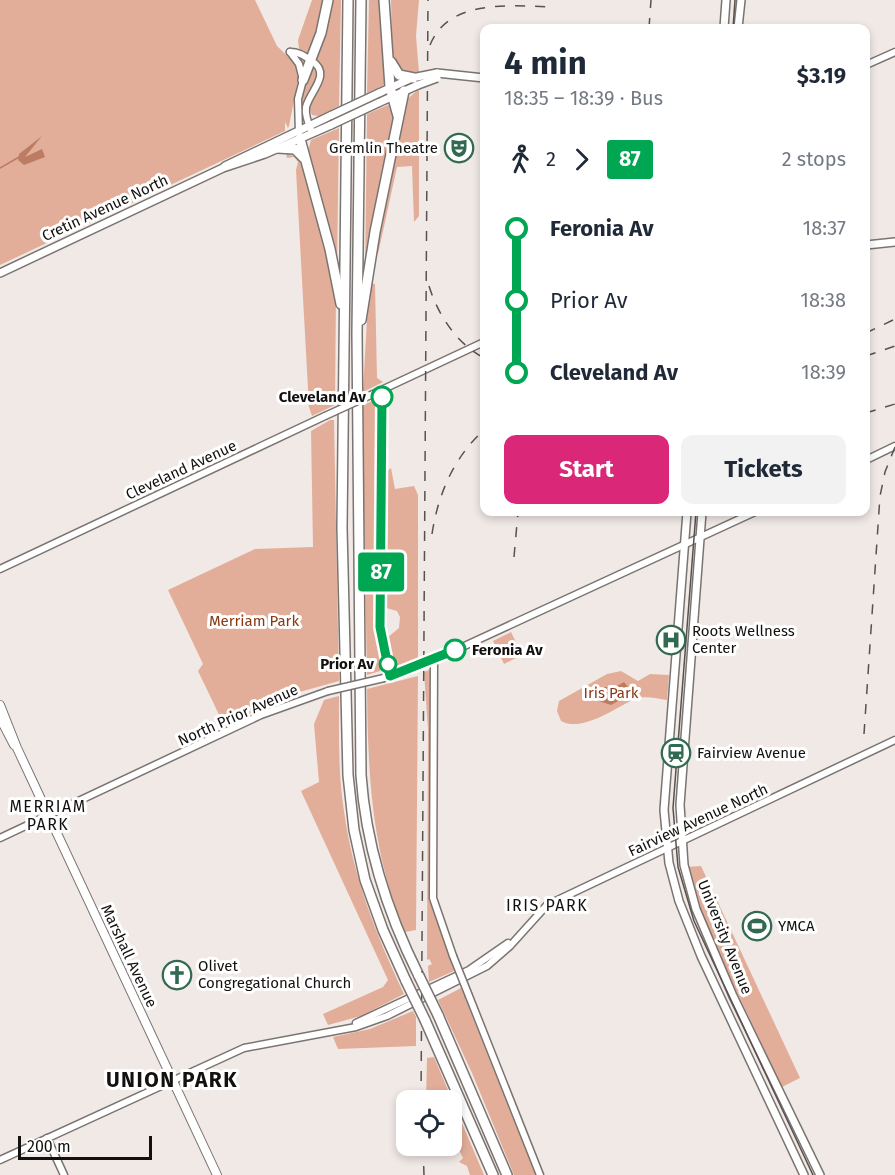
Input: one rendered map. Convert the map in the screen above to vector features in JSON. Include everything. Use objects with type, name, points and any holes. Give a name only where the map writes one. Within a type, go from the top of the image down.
[{"type":"highway","points":[[303,80],[312,61],[328,0]]},
{"type":"highway","points":[[348,0],[342,528],[348,786],[354,830],[365,880],[382,930],[458,1090]]},
{"type":"highway","points":[[362,0],[357,334],[362,785],[369,837],[378,877],[395,925],[477,1101],[508,1175]]},
{"type":"highway","points":[[384,0],[391,92],[398,117]]},
{"type":"highway","points":[[390,0],[391,25],[388,44],[393,69],[402,76],[416,80]]},
{"type":"highway","points":[[357,334],[404,91]]},
{"type":"highway","points":[[300,134],[344,315]]},
{"type":"highway","points":[[277,148],[295,149],[304,158]]},
{"type":"highway","points":[[462,1101],[493,1175]]},
{"type":"highway","points":[[462,1102],[488,1175]]},
{"type":"main road","points":[[724,24],[726,0]]},
{"type":"main road","points":[[738,24],[741,0]]},
{"type":"main road","points":[[391,92],[416,80],[437,76],[480,78]]},
{"type":"main road","points":[[391,92],[404,91],[416,80]]},
{"type":"main road","name":"Cretin Avenue North","points":[[0,273],[223,168],[277,148],[300,134],[309,125],[379,93],[391,92]]},
{"type":"main road","name":"Cretin Avenue North","points":[[223,168],[229,162],[300,134],[312,134],[378,103],[391,92]]},
{"type":"main road","points":[[870,245],[895,242]]},
{"type":"main road","name":"University Avenue","points":[[687,516],[664,810],[666,848],[676,893],[698,950],[804,1175]]},
{"type":"main road","name":"University Avenue","points":[[702,516],[680,796],[681,842],[686,876],[699,917],[733,996],[820,1175]]},
{"type":"main road","name":"Marshall Avenue","points":[[0,705],[17,748],[217,1175]]},
{"type":"main road","name":"Marshall Avenue","points":[[0,718],[17,748]]},
{"type":"street","points":[[300,134],[298,99],[303,80],[299,64],[290,52],[298,52],[318,65],[321,76],[306,107],[312,134]]},
{"type":"street","points":[[870,63],[895,52]]},
{"type":"street","name":"Cleveland Avenue","points":[[0,569],[480,344]]},
{"type":"street","points":[[870,458],[895,446]]},
{"type":"street","name":"North Prior Avenue","points":[[0,838],[267,713],[328,692],[384,678],[434,660],[745,516]]},
{"type":"street","points":[[434,660],[434,898],[453,956],[540,1175]]},
{"type":"street","name":"Fairview Avenue North","points":[[0,1160],[244,1048],[345,1028],[469,970],[520,934],[547,905],[895,740]]},
{"type":"street","points":[[47,1138],[64,1175]]},
{"type":"green space","points":[[0,0],[255,0],[277,46],[297,65],[299,75],[289,126],[288,128],[285,122],[285,131],[0,265]]},
{"type":"green space","points":[[312,0],[323,0],[312,50],[306,54],[299,49],[298,40]]},
{"type":"green space","points":[[331,0],[341,0],[339,106],[319,116],[312,115],[309,108],[322,77],[322,71],[314,59]]},
{"type":"green space","points":[[369,0],[382,0],[386,80],[383,86],[367,93]]},
{"type":"green space","points":[[391,0],[419,0],[416,36],[419,72],[405,73],[393,65]]},
{"type":"green space","points":[[312,64],[315,69],[316,82],[308,101],[301,110],[304,86]]},
{"type":"green space","points":[[419,89],[419,216],[414,222],[412,166],[397,167],[378,254],[375,252],[406,100]]},
{"type":"green space","points":[[390,104],[393,122],[365,274],[367,114]]},
{"type":"green space","points":[[339,128],[337,269],[308,151],[311,140]]},
{"type":"green space","points":[[286,153],[301,159],[328,251],[336,293],[335,405],[312,416],[309,407],[296,170],[298,162],[294,157],[287,158]]},
{"type":"green space","points":[[369,283],[375,284],[377,378],[383,382],[363,392]]},
{"type":"green space","points":[[374,400],[378,405],[377,634],[384,665],[380,671],[367,675],[362,406]]},
{"type":"green space","name":"Merriam Park","points":[[334,420],[339,681],[296,693],[224,725],[198,671],[203,664],[168,590],[255,549],[313,547],[311,431]]},
{"type":"green space","points":[[391,468],[395,489],[414,486],[418,495],[418,661],[396,667],[391,663],[387,638],[399,628],[400,617],[397,611],[386,608],[387,571],[384,569],[385,473]]},
{"type":"green space","points":[[511,632],[522,655],[504,664],[493,641]]},
{"type":"green space","points":[[432,669],[430,898],[454,971],[429,982],[428,966],[432,964],[429,959],[427,960],[428,729],[424,672]]},
{"type":"green space","name":"Iris Park","points":[[621,671],[638,681],[650,674],[669,675],[667,700],[639,698],[599,718],[579,724],[561,721],[557,711],[559,701],[607,674]]},
{"type":"green space","points":[[418,676],[416,930],[405,932],[385,872],[378,842],[370,782],[367,689]]},
{"type":"green space","points":[[339,696],[341,782],[353,859],[367,905],[404,994],[361,1016],[328,1025],[323,1014],[383,987],[388,980],[301,791],[319,782],[314,724],[324,700]]},
{"type":"green space","points":[[701,866],[800,1078],[782,1087],[705,925],[687,867]]},
{"type":"green space","points":[[461,988],[536,1175],[514,1175],[472,1073],[438,1000]]},
{"type":"green space","points":[[413,1011],[416,1017],[416,1046],[338,1049],[333,1037],[370,1029]]},
{"type":"green space","points":[[434,1057],[448,1090],[426,1090],[427,1058]]},
{"type":"green space","points":[[462,1123],[484,1175],[470,1175],[467,1166],[459,1162],[463,1158]]},
{"type":"shaded area","points":[[42,136],[25,157],[42,149],[45,157],[24,165],[18,160],[19,154]]},
{"type":"shaded area","points":[[624,682],[629,688],[629,695],[611,705],[596,700],[595,692],[600,687],[615,687]]},
{"type":"waterway","points":[[0,168],[19,157]]},
{"type":"tram line","points":[[733,24],[735,0]]},
{"type":"tram line","points":[[696,516],[673,808],[678,867],[694,921],[813,1175]]},
{"type":"railway","points":[[421,1090],[428,0]]},
{"type":"railway","points":[[649,24],[651,0]]},
{"type":"railway","points":[[430,45],[439,30],[450,20],[481,8],[552,7]]},
{"type":"railway","points":[[429,286],[450,328],[465,345],[480,356]]},
{"type":"railway","points":[[870,331],[895,319]]},
{"type":"railway","points":[[870,355],[895,346]]},
{"type":"railway","points":[[870,412],[895,404]]},
{"type":"railway","points":[[432,534],[438,505],[449,477],[464,452],[480,434]]},
{"type":"railway","points":[[864,734],[880,496],[885,472],[895,447]]},
{"type":"railway","points":[[514,557],[518,516]]},
{"type":"railway","points":[[423,1156],[424,1175]]},
{"type":"bus line","name":"87","points":[[382,397],[380,627],[390,676],[417,668],[455,650]]},
{"type":"place","name":"Gremlin Theatre","points":[[459,148]]},
{"type":"place","name":"Cleveland Av","points":[[382,397]]},
{"type":"place","name":"Roots Wellness Center","points":[[671,640]]},
{"type":"place","name":"Feronia Av","points":[[455,650]]},
{"type":"place","name":"Prior Av","points":[[388,664]]},
{"type":"place","name":"Fairview Avenue","points":[[676,753]]},
{"type":"place","name":"YMCA","points":[[757,926]]},
{"type":"place","name":"Olivet Congregational Church","points":[[177,975]]},
{"type":"district","name":"MERRIAM PARK","points":[[48,815]]},
{"type":"district","name":"IRIS PARK","points":[[547,905]]},
{"type":"district","name":"UNION PARK","points":[[172,1080]]}]
